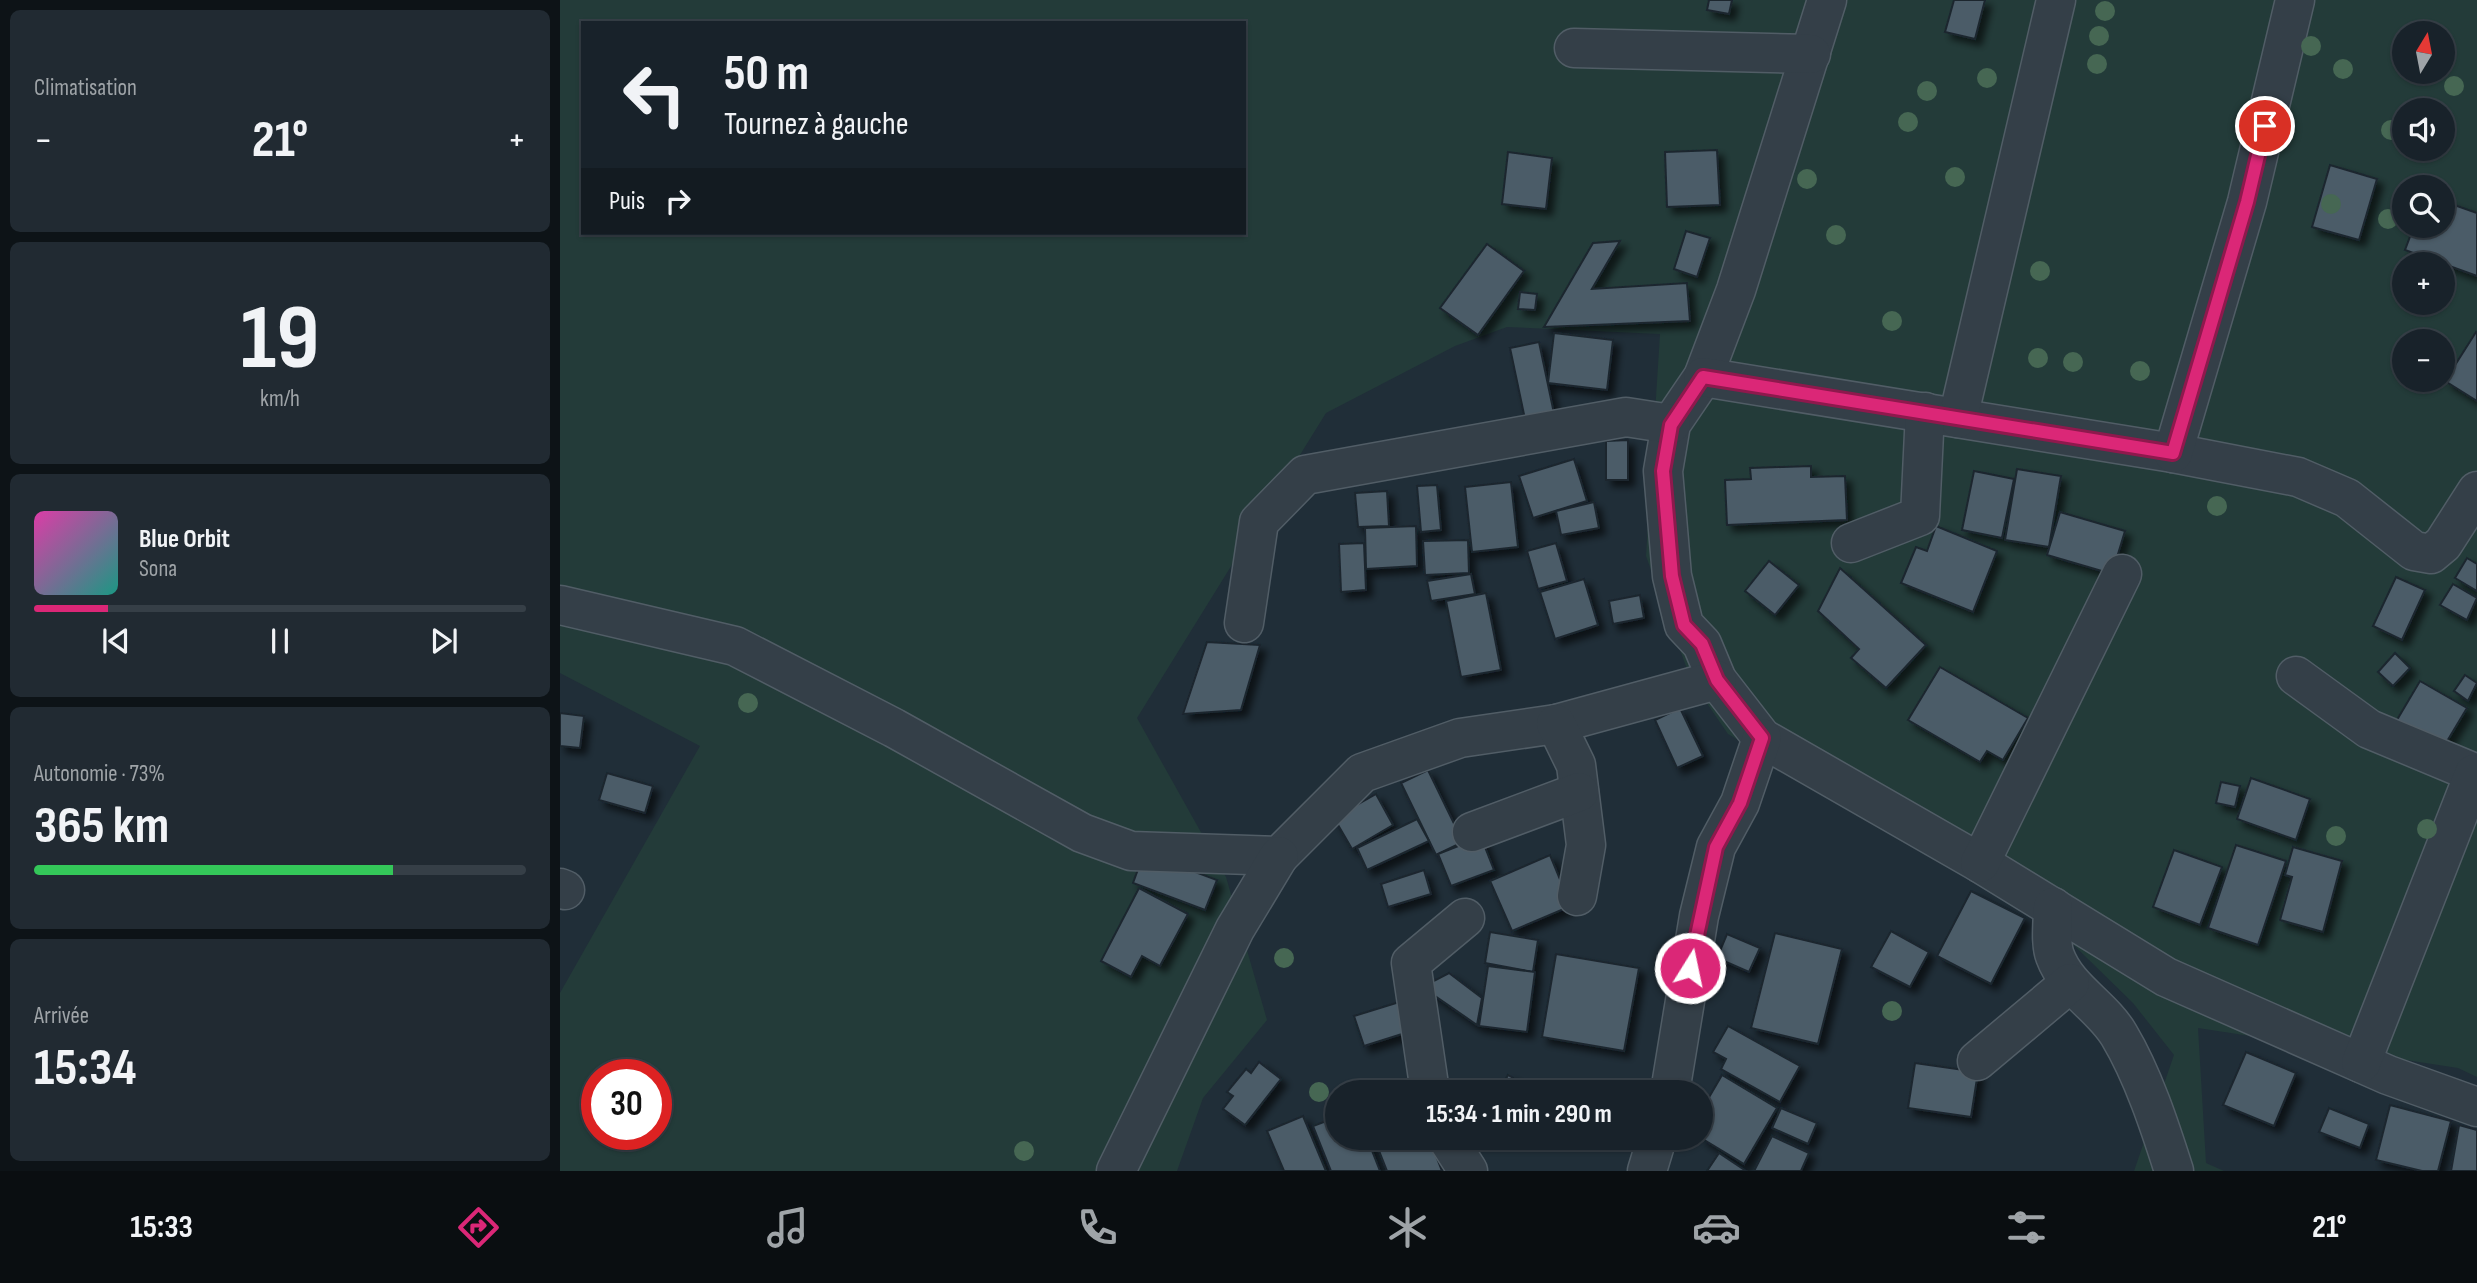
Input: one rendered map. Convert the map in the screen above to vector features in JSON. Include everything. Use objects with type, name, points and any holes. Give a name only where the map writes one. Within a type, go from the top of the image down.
[{"type":"street","points":[[1827,0],[1736,290],[1703,377],[1671,425],[1663,471],[1672,576],[1684,625],[1702,644],[1717,680],[1762,738],[1980,863],[2166,977],[2361,1063],[2477,1107]]},
{"type":"street","points":[[1851,543],[1920,516],[1941,415],[2056,0]]},
{"type":"street","points":[[2173,453],[2247,202],[2295,0]]},
{"type":"street","points":[[1574,48],[1811,54]]},
{"type":"street","points":[[1703,377],[2173,453],[2298,477],[2347,498],[2414,551],[2431,554],[2443,544],[2477,491]]},
{"type":"street","points":[[1244,623],[1259,522],[1305,475],[1626,416],[1671,425]]},
{"type":"street","points":[[1980,863],[2122,574]]},
{"type":"street","points":[[560,605],[735,646],[894,728],[1082,833],[1131,851],[1279,856]]},
{"type":"street","points":[[2296,676],[2370,729],[2476,774],[2361,1063]]},
{"type":"street","points":[[1116,1171],[1235,929],[1279,856],[1362,773],[1460,738],[1556,724],[1717,680]]},
{"type":"street","points":[[1556,724],[1576,765],[1586,845],[1577,896]]},
{"type":"street","points":[[1672,1080],[1699,916],[1716,847],[1740,803],[1762,738]]},
{"type":"street","points":[[1472,832],[1579,792]]},
{"type":"street","points":[[2053,907],[2054,954],[2070,983],[2102,1013],[2119,1035],[2138,1075],[2174,1171]]},
{"type":"street","points":[[1428,1080],[1411,963],[1465,918]]},
{"type":"street","points":[[1977,1061],[2070,983]]},
{"type":"street","points":[[1455,1150],[1468,1171]]},
{"type":"street","points":[[1647,1171],[1653,1150]]},
{"type":"green space","points":[[560,0],[2477,0],[2477,1077],[2458,1068],[2198,1028],[2206,1163],[2224,1171],[2134,1171],[2174,1055],[2133,1003],[2043,915],[1728,734],[1691,680],[1646,556],[1660,334],[1507,327],[1455,346],[1326,413],[1137,718],[1226,877],[1267,1020],[1203,1098],[1177,1171],[560,1171],[560,993],[700,746],[560,673]]},
{"type":"building","points":[[1709,0],[1732,0],[1729,14],[1707,10]]},
{"type":"building","points":[[1954,0],[1985,0],[1975,39],[1945,32]]},
{"type":"building","points":[[1717,150],[1720,205],[1667,207],[1665,152]]},
{"type":"building","points":[[1508,152],[1552,158],[1546,209],[1502,204]]},
{"type":"building","points":[[2330,165],[2377,179],[2359,240],[2312,227]]},
{"type":"building","points":[[2455,205],[2477,213],[2477,276],[2455,268],[2455,252],[2405,250],[2410,238],[2455,238]]},
{"type":"building","points":[[1686,231],[1710,238],[1697,277],[1674,269]]},
{"type":"building","points":[[1620,241],[1592,289],[1687,283],[1690,321],[1544,327],[1593,243]]},
{"type":"building","points":[[1487,244],[1524,271],[1478,335],[1440,308]]},
{"type":"building","points":[[1520,292],[1537,294],[1535,310],[1518,309]]},
{"type":"building","points":[[2476,332],[2477,401],[2455,387],[2455,365]]},
{"type":"building","points":[[1554,333],[1613,340],[1607,390],[1548,383]]},
{"type":"building","points":[[1539,342],[1555,418],[1526,424],[1510,348]]},
{"type":"building","points":[[1628,440],[1628,480],[1606,480],[1606,441]]},
{"type":"building","points":[[1574,459],[1587,501],[1533,518],[1519,476]]},
{"type":"building","points":[[1811,466],[1811,477],[1845,476],[1847,520],[1727,525],[1725,480],[1751,479],[1750,468]]},
{"type":"building","points":[[2017,469],[2061,476],[2049,547],[2005,540]]},
{"type":"building","points":[[1974,471],[2014,479],[2002,538],[1962,530]]},
{"type":"building","points":[[1511,482],[1518,547],[1472,552],[1465,487]]},
{"type":"building","points":[[1437,485],[1441,530],[1421,532],[1417,486]]},
{"type":"building","points":[[1387,491],[1389,526],[1358,527],[1355,493]]},
{"type":"building","points":[[1594,502],[1599,528],[1561,535],[1556,511]]},
{"type":"building","points":[[2060,512],[2125,531],[2112,574],[2047,555]]},
{"type":"building","points":[[1416,526],[1417,566],[1366,569],[1365,528]]},
{"type":"building","points":[[1936,526],[1997,551],[1973,612],[1901,583],[1916,547],[1927,551]]},
{"type":"building","points":[[1468,540],[1469,573],[1425,575],[1423,541]]},
{"type":"building","points":[[1364,543],[1366,590],[1341,592],[1339,544]]},
{"type":"building","points":[[1556,543],[1567,581],[1538,589],[1527,551]]},
{"type":"building","points":[[2467,558],[2477,564],[2477,591],[2455,578]]},
{"type":"building","points":[[1769,561],[1799,585],[1775,615],[1745,591]]},
{"type":"building","points":[[1840,568],[1926,645],[1886,688],[1851,658],[1859,649],[1818,611]]},
{"type":"building","points":[[1471,574],[1475,594],[1431,601],[1427,581]]},
{"type":"building","points":[[2396,577],[2425,590],[2402,640],[2373,626]]},
{"type":"building","points":[[1584,579],[1598,625],[1555,639],[1540,592]]},
{"type":"building","points":[[2453,584],[2477,598],[2467,620],[2440,605]]},
{"type":"building","points":[[1486,593],[1501,670],[1461,677],[1446,601]]},
{"type":"building","points":[[1640,595],[1644,618],[1613,624],[1609,601]]},
{"type":"building","points":[[1207,642],[1260,645],[1241,710],[1183,714]]},
{"type":"building","points":[[2395,653],[2410,668],[2393,686],[2378,672]]},
{"type":"building","points":[[1940,667],[2028,718],[2003,760],[1987,751],[1980,762],[1908,720]]},
{"type":"building","points":[[2465,675],[2477,683],[2468,701],[2454,691]]},
{"type":"building","points":[[2420,681],[2467,708],[2440,753],[2394,725]]},
{"type":"building","points":[[1680,708],[1703,756],[1677,768],[1655,720]]},
{"type":"building","points":[[560,713],[584,716],[580,748],[560,746]]},
{"type":"building","points":[[1428,770],[1463,842],[1436,855],[1401,783]]},
{"type":"building","points":[[607,773],[653,786],[645,813],[599,800]]},
{"type":"building","points":[[2251,778],[2310,799],[2296,840],[2237,819]]},
{"type":"building","points":[[2221,782],[2240,786],[2235,807],[2216,803]]},
{"type":"building","points":[[1376,794],[1393,825],[1352,849],[1334,818]]},
{"type":"building","points":[[1417,819],[1429,841],[1367,870],[1357,848]]},
{"type":"building","points":[[1481,837],[1494,870],[1451,886],[1438,854]]},
{"type":"building","points":[[2236,845],[2286,861],[2258,945],[2208,928]]},
{"type":"building","points":[[2293,847],[2342,861],[2323,932],[2280,920],[2292,877],[2285,875]]},
{"type":"building","points":[[2174,850],[2222,867],[2200,925],[2153,907]]},
{"type":"building","points":[[1144,853],[1217,880],[1205,910],[1133,883]]},
{"type":"building","points":[[1550,855],[1571,906],[1512,931],[1490,881]]},
{"type":"building","points":[[1424,870],[1431,894],[1388,907],[1381,884]]},
{"type":"building","points":[[1139,888],[1188,914],[1160,966],[1142,956],[1131,977],[1101,961]]},
{"type":"building","points":[[1971,891],[2025,918],[1991,984],[1937,956]]},
{"type":"building","points":[[1891,931],[1929,952],[1910,987],[1871,967]]},
{"type":"building","points":[[1490,932],[1538,940],[1533,972],[1485,963]]},
{"type":"building","points":[[1775,933],[1842,949],[1818,1044],[1751,1028]]},
{"type":"building","points":[[1727,934],[1760,948],[1749,972],[1717,958]]},
{"type":"building","points":[[1556,954],[1639,968],[1624,1051],[1542,1037]]},
{"type":"building","points":[[1488,966],[1535,972],[1527,1032],[1479,1026]]},
{"type":"building","points":[[1449,973],[1482,998],[1477,1025],[1422,987]]},
{"type":"building","points":[[1409,999],[1418,1029],[1364,1046],[1354,1016]]},
{"type":"building","points":[[1728,1026],[1800,1066],[1780,1102],[1721,1069],[1726,1059],[1713,1052]]},
{"type":"building","points":[[2246,1052],[2296,1073],[2274,1126],[2223,1105]]},
{"type":"building","points":[[1259,1062],[1281,1079],[1245,1125],[1223,1109],[1233,1096],[1227,1092],[1246,1069],[1251,1073]]},
{"type":"building","points":[[1915,1063],[1978,1072],[1971,1117],[1908,1108]]},
{"type":"building","points":[[1722,1075],[1777,1108],[1744,1164],[1713,1145],[1713,1090]]},
{"type":"building","points":[[2390,1105],[2451,1121],[2438,1171],[2422,1171],[2376,1160]]},
{"type":"building","points":[[1781,1108],[1817,1123],[1808,1144],[1772,1128]]},
{"type":"building","points":[[2329,1108],[2369,1124],[2360,1148],[2319,1132]]},
{"type":"building","points":[[1303,1116],[1326,1171],[1284,1171],[1267,1131]]},
{"type":"building","points":[[1325,1122],[1325,1150],[1372,1150],[1380,1171],[1331,1171],[1313,1126]]},
{"type":"building","points":[[2459,1125],[2477,1130],[2477,1171],[2451,1171]]},
{"type":"building","points":[[1772,1136],[1809,1153],[1801,1171],[1754,1171]]},
{"type":"building","points":[[1379,1150],[1434,1150],[1442,1171],[1387,1171]]},
{"type":"building","points":[[1719,1153],[1746,1171],[1707,1171]]},
{"type":"route","points":[[1690,968],[1699,916],[1716,847],[1740,803],[1762,738],[1717,680],[1702,644],[1684,625],[1672,576],[1665,522],[1663,471],[1671,425],[1703,377],[2173,453],[2247,202],[2265,126]]}]
